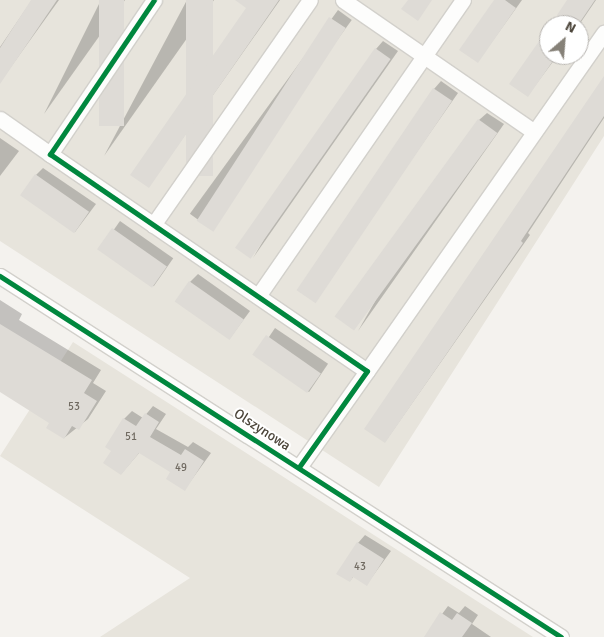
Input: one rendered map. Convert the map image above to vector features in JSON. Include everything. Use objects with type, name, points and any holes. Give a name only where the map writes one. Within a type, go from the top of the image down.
[{"type":"street","points":[[50,154],[154,0]]},
{"type":"street","points":[[153,225],[310,0]]},
{"type":"street","points":[[343,0],[534,132]]},
{"type":"street","points":[[258,296],[463,0]]},
{"type":"street","points":[[299,467],[604,34]]},
{"type":"street","points":[[0,119],[367,371]]},
{"type":"street","name":"Olszynowa","points":[[0,276],[561,637]]},
{"type":"shaded area","points":[[0,0],[604,0],[604,136],[379,487],[0,241]]},
{"type":"shaded area","points":[[73,342],[533,637],[100,637],[190,578],[0,456]]},
{"type":"building","points":[[31,0],[57,0],[0,84],[0,48]]},
{"type":"building","points":[[99,0],[124,0],[124,126],[99,126]]},
{"type":"building","points":[[186,0],[213,0],[213,176],[186,176]]},
{"type":"building","points":[[235,0],[279,0],[149,188],[130,175],[246,8]]},
{"type":"building","points":[[408,0],[432,0],[418,21],[401,9]]},
{"type":"building","points":[[494,0],[505,0],[516,8],[478,63],[459,50]]},
{"type":"building","points":[[567,0],[595,0],[585,15],[557,15]]},
{"type":"building","points":[[329,17],[346,28],[213,232],[197,221]]},
{"type":"building","points":[[539,41],[539,65],[550,65],[528,97],[509,84]]},
{"type":"building","points":[[375,48],[391,59],[251,259],[235,248]]},
{"type":"building","points":[[604,76],[604,116],[521,241],[523,243],[385,443],[364,429]]},
{"type":"building","points":[[433,88],[452,101],[316,303],[297,290]]},
{"type":"building","points":[[478,119],[497,133],[354,331],[335,316]]},
{"type":"building","points":[[35,174],[89,212],[74,233],[20,195]]},
{"type":"building","points":[[112,228],[167,266],[152,288],[97,249]]},
{"type":"building","points":[[189,281],[244,319],[230,340],[175,301]]},
{"type":"building","points":[[0,324],[92,380],[84,393],[97,401],[79,430],[72,426],[64,439],[46,428],[49,423],[0,392]]},
{"type":"building","points":[[266,335],[321,373],[307,393],[252,355]]},
{"type":"building","points":[[145,413],[159,422],[150,437],[181,455],[185,449],[204,461],[185,491],[166,479],[170,472],[139,453],[121,475],[103,463],[111,451],[105,447],[123,418],[136,426]]},
{"type":"building","points":[[357,542],[384,559],[367,586],[353,577],[350,582],[336,574]]},
{"type":"building","points":[[440,612],[452,620],[457,613],[472,623],[462,637],[424,637]]},
{"type":"cycle path","points":[[154,0],[50,154],[367,371],[299,467]]},
{"type":"cycle path","points":[[0,276],[561,637]]}]
